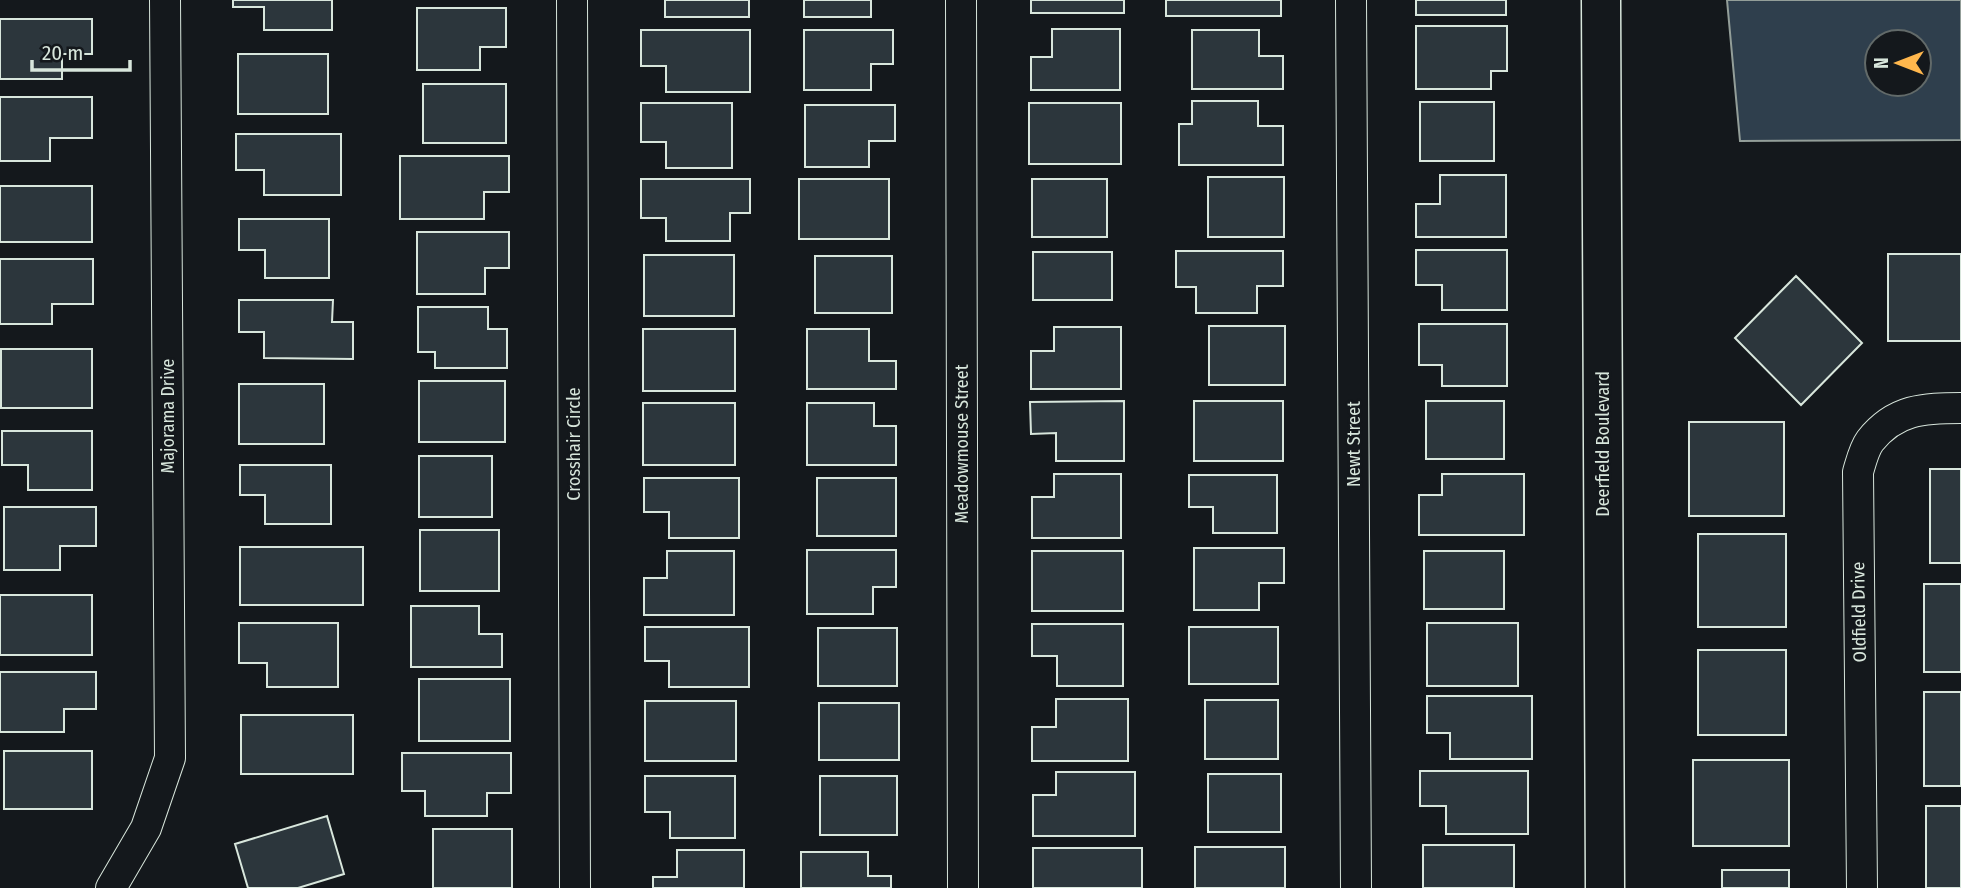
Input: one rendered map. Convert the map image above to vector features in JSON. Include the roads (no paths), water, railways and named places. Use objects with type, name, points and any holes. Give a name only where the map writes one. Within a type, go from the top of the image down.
[{"type":"street","name":"Majorama Drive","points":[[111,888],[146,828],[170,758],[165,0]]},
{"type":"street","name":"Crosshair Circle","points":[[572,0],[575,888]]},
{"type":"street","name":"Meadowmouse Street","points":[[961,0],[963,888]]},
{"type":"street","name":"Newt Street","points":[[1351,0],[1356,888]]},
{"type":"street","name":"Deerfield Boulevard","points":[[1601,0],[1605,888]]},
{"type":"street","name":"Oldfield Drive","points":[[1862,888],[1858,472],[1869,442],[1893,419],[1926,408],[1961,408]]},
{"type":"water","points":[[1727,0],[1961,0],[1961,140],[1740,141]]}]
